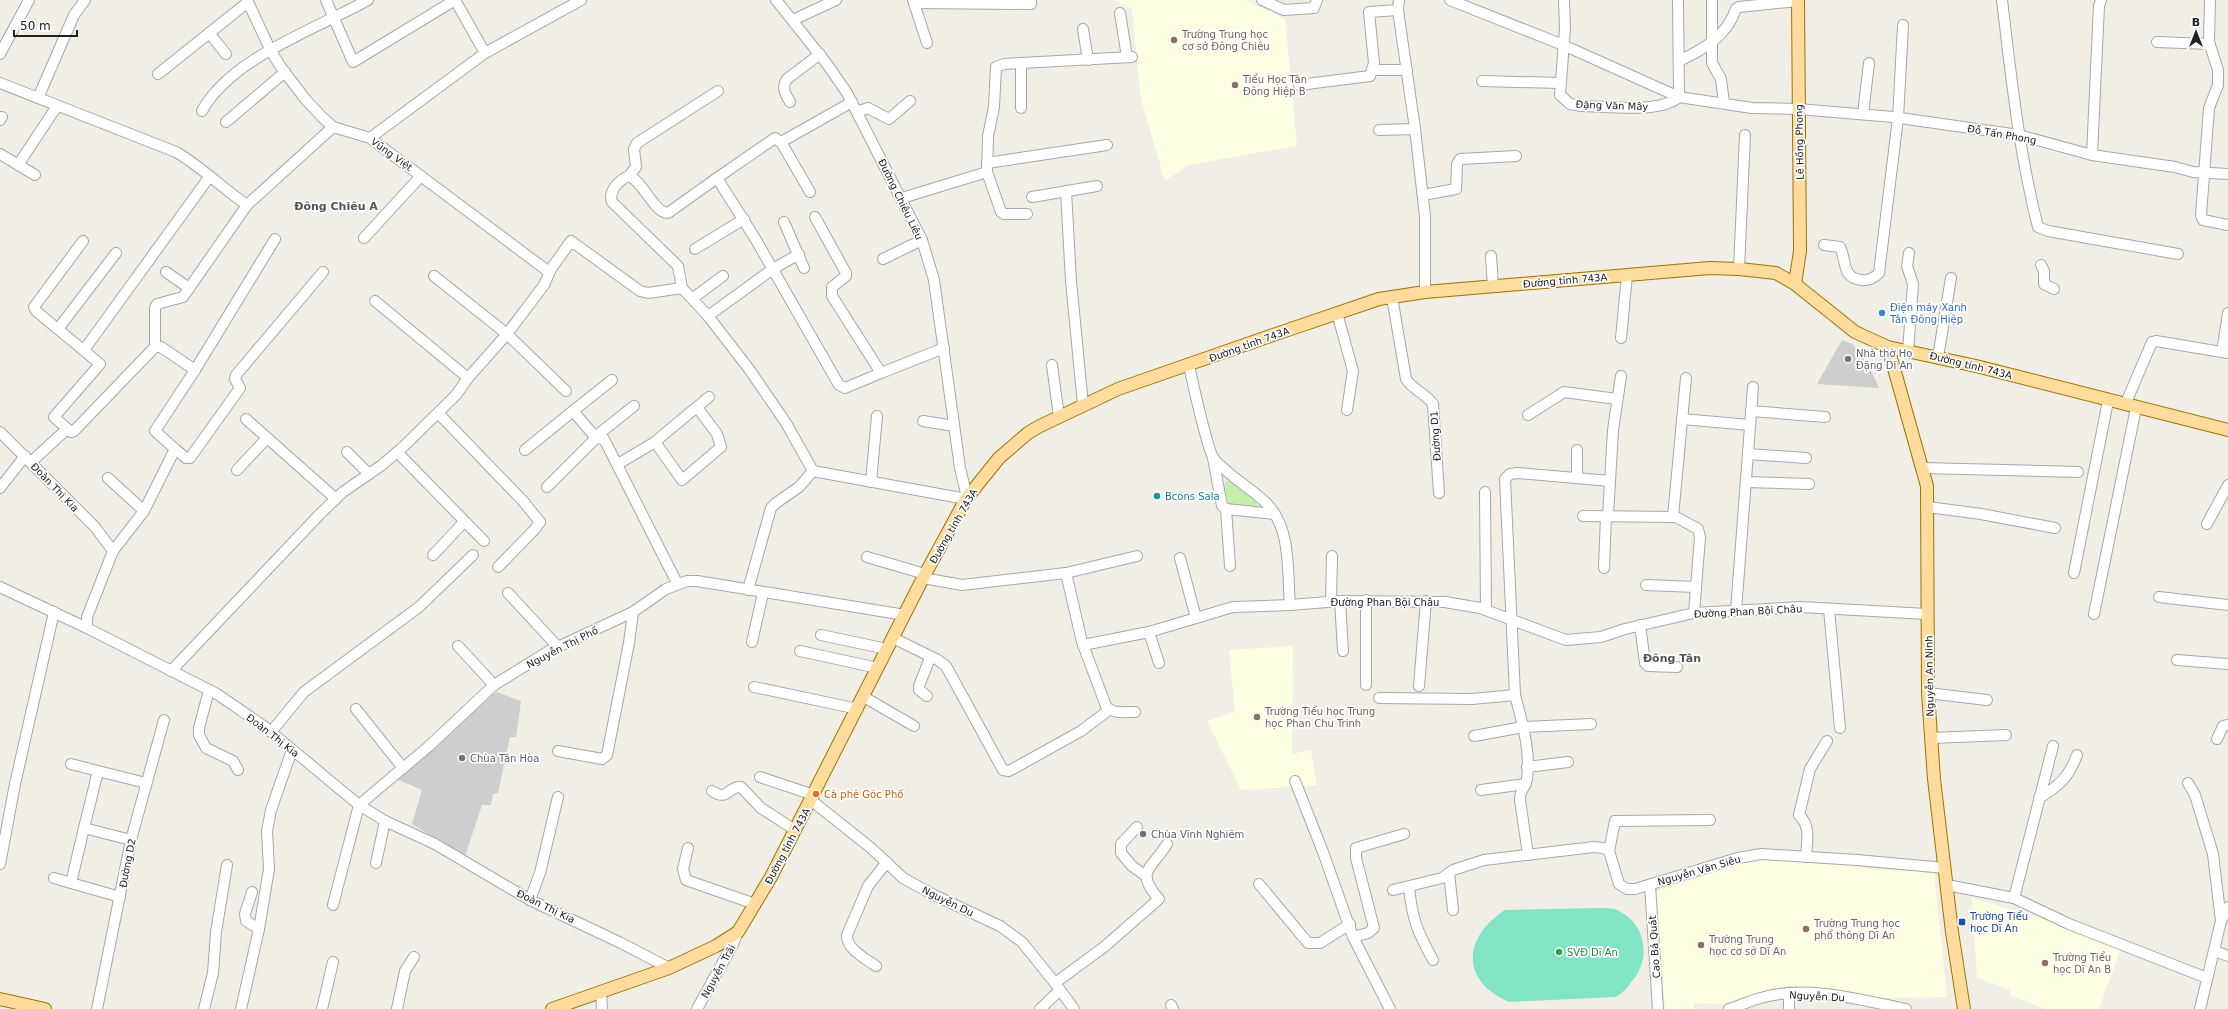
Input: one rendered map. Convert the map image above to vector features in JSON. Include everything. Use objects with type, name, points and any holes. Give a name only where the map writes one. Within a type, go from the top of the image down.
[{"type":"main road","name":"Lê Hồng Phong","points":[[1795,284],[1800,251],[1798,1]]},
{"type":"main road","name":"Đường tỉnh 743A","points":[[552,1009],[669,968],[716,946],[738,932],[813,798],[924,576],[967,498],[1000,458],[1028,433],[1118,389],[1337,313],[1392,297],[1425,292],[1710,268],[1776,273],[1795,284],[1855,332],[1888,347],[1938,357],[2130,407],[2228,430]]},
{"type":"main road","name":"Nguyễn An Ninh","points":[[1888,347],[1927,486],[1928,693],[1931,738],[1947,885],[1964,1009]]},
{"type":"main road","points":[[0,999],[45,1009]]},
{"type":"street","points":[[0,54],[29,0]]},
{"type":"street","points":[[38,98],[74,15],[85,0]]},
{"type":"street","points":[[326,0],[354,62],[455,0],[484,53]]},
{"type":"street","points":[[202,111],[216,89],[270,49],[334,19],[368,0]]},
{"type":"street","points":[[370,138],[484,53],[581,0]]},
{"type":"street","name":"Đường Chiêu Liêu","points":[[776,0],[820,54],[852,102],[922,240],[932,269],[960,468],[967,498]]},
{"type":"street","points":[[793,20],[836,0]]},
{"type":"street","points":[[927,43],[914,2],[1031,4],[1031,0]]},
{"type":"street","points":[[1262,0],[1284,10],[1314,8],[1317,0]]},
{"type":"street","points":[[1450,0],[1563,45],[1679,97],[1752,108],[1798,109]]},
{"type":"street","name":"Đặng Văn Mây","points":[[1564,0],[1560,95],[1570,104],[1657,107],[1667,104],[1679,97]]},
{"type":"street","points":[[1678,0],[1679,97]]},
{"type":"street","points":[[1712,0],[1712,64],[1721,80],[1724,103]]},
{"type":"street","points":[[2002,0],[2019,135],[2030,197],[2038,228],[2178,254]]},
{"type":"street","points":[[2092,155],[2098,6],[2101,0]]},
{"type":"street","points":[[2210,0],[2210,44],[2218,70],[2218,84],[2209,108],[2201,215],[2203,220],[2228,225]]},
{"type":"street","points":[[158,74],[248,1]]},
{"type":"street","name":"Vũng Việt","points":[[248,1],[270,49],[285,72],[306,100],[333,127],[370,138],[549,272]]},
{"type":"street","points":[[1679,61],[1712,43],[1730,23],[1736,9],[1739,7],[1769,2],[1798,1]]},
{"type":"street","points":[[1299,85],[1365,78],[1370,76],[1372,70],[1369,12],[1398,5],[1425,216],[1425,292]]},
{"type":"street","points":[[1027,214],[1004,214],[1001,212],[987,167],[988,136],[994,107],[996,67],[1004,64],[1130,57],[1120,13]]},
{"type":"street","points":[[1824,245],[1840,247],[1848,275],[1864,280],[1874,278],[1878,273],[1898,118],[1903,25]]},
{"type":"street","points":[[1083,29],[1088,60]]},
{"type":"street","points":[[209,34],[226,54]]},
{"type":"street","points":[[2157,42],[2210,44]]},
{"type":"street","points":[[790,102],[784,90],[784,85],[787,79],[820,54]]},
{"type":"street","points":[[1021,64],[1021,108]]},
{"type":"street","points":[[1863,114],[1869,64]]},
{"type":"street","points":[[1372,70],[1406,70]]},
{"type":"street","points":[[226,122],[285,72]]},
{"type":"street","points":[[1482,81],[1560,83]]},
{"type":"street","points":[[0,83],[176,152],[199,166],[246,205]]},
{"type":"street","points":[[718,91],[637,143],[634,149],[637,166],[629,176],[613,190],[610,198],[612,202],[674,261],[680,271],[682,288],[693,298],[708,316],[786,423],[813,471],[967,498]]},
{"type":"street","points":[[856,112],[868,108],[889,119],[910,101]]},
{"type":"street","points":[[781,142],[852,102]]},
{"type":"street","points":[[18,165],[57,106]]},
{"type":"street","name":"Đỗ Tấn Phong","points":[[1798,109],[1898,118],[2019,135],[2092,155],[2175,167],[2204,174],[2228,174]]},
{"type":"street","points":[[83,241],[34,307],[36,312],[100,364],[54,417],[71,432],[74,431],[155,347],[156,306],[160,301],[180,299],[246,205],[333,127]]},
{"type":"street","points":[[1379,130],[1415,129]]},
{"type":"street","points":[[1739,269],[1745,135]]},
{"type":"street","points":[[629,176],[635,179],[664,213],[671,212],[775,138],[781,142],[810,192]]},
{"type":"street","points":[[902,198],[987,167],[1107,145]]},
{"type":"street","points":[[0,154],[35,175]]},
{"type":"street","points":[[1423,195],[1456,189],[1457,164],[1460,159],[1516,156]]},
{"type":"street","points":[[84,350],[210,176]]},
{"type":"street","points":[[364,238],[421,176]]},
{"type":"street","points":[[717,178],[744,219],[839,385],[845,388],[944,348]]},
{"type":"street","points":[[1032,196],[1097,186]]},
{"type":"street","points":[[1066,191],[1072,289],[1083,405]]},
{"type":"street","points":[[815,217],[846,273],[846,276],[832,287],[832,296],[881,373]]},
{"type":"street","points":[[695,248],[744,219]]},
{"type":"street","points":[[784,222],[804,268]]},
{"type":"street","points":[[274,239],[195,370],[155,431],[186,458],[190,458],[240,388],[235,379],[236,375],[323,272]]},
{"type":"street","points":[[171,671],[287,547],[336,499],[397,452],[456,395],[468,378],[507,334],[544,285],[549,272],[571,240],[640,291],[648,293],[682,288]]},
{"type":"street","points":[[883,259],[922,240]]},
{"type":"street","points":[[58,329],[116,253]]},
{"type":"street","points":[[1908,351],[1913,284],[1907,266],[1909,253]]},
{"type":"street","points":[[708,316],[773,269],[799,254]]},
{"type":"street","points":[[1491,256],[1493,286]]},
{"type":"street","points":[[2041,265],[2044,271],[2044,284],[2054,289]]},
{"type":"street","points":[[166,272],[189,288]]},
{"type":"street","points":[[1621,338],[1627,275]]},
{"type":"street","points":[[434,276],[507,334],[566,391]]},
{"type":"street","points":[[693,298],[723,276]]},
{"type":"street","points":[[1938,357],[1951,278]]},
{"type":"street","name":"Đường D1","points":[[1392,297],[1406,379],[1410,386],[1427,395],[1433,404],[1438,493]]},
{"type":"street","points":[[375,301],[468,378]]},
{"type":"street","points":[[1337,313],[1354,371],[1347,410]]},
{"type":"street","points":[[2094,614],[2130,407],[2152,342],[2156,341],[2225,353],[2228,313]]},
{"type":"street","points":[[155,347],[161,348],[195,370]]},
{"type":"street","points":[[1052,365],[1059,417]]},
{"type":"street","points":[[1189,365],[1213,458],[1222,506],[1226,509],[1275,514]]},
{"type":"street","points":[[1604,568],[1617,399],[1621,376]]},
{"type":"street","points":[[1673,516],[1686,378]]},
{"type":"street","points":[[525,450],[612,380]]},
{"type":"street","points":[[1736,611],[1753,387]]},
{"type":"street","points":[[1528,415],[1564,392],[1617,399]]},
{"type":"street","points":[[618,464],[656,442],[709,397]]},
{"type":"street","points":[[2074,573],[2108,401]]},
{"type":"street","points":[[547,486],[596,437],[634,406]]},
{"type":"street","points":[[656,442],[682,480],[720,450],[720,441],[717,434],[697,407]]},
{"type":"street","points":[[573,411],[596,437],[604,439],[618,464],[654,541],[677,583]]},
{"type":"street","points":[[1751,411],[1825,417]]},
{"type":"street","points":[[438,413],[523,501],[540,522],[498,567]]},
{"type":"street","points":[[871,482],[877,416]]},
{"type":"street","points":[[246,419],[336,499]]},
{"type":"street","points":[[1682,419],[1750,425]]},
{"type":"street","points":[[923,421],[954,426]]},
{"type":"street","points":[[0,488],[28,459],[67,428]]},
{"type":"street","name":"Đoàn Thị Kia","points":[[0,432],[95,527],[113,551]]},
{"type":"street","points":[[237,470],[267,438]]},
{"type":"street","points":[[86,628],[87,617],[113,551],[144,511],[175,449]]},
{"type":"street","points":[[1577,450],[1577,478]]},
{"type":"street","points":[[347,452],[369,474]]},
{"type":"street","points":[[397,452],[484,541]]},
{"type":"street","points":[[1748,454],[1806,458]]},
{"type":"street","points":[[1213,458],[1265,502],[1275,514],[1285,540],[1290,605]]},
{"type":"street","points":[[1922,468],[2078,472]]},
{"type":"street","points":[[748,590],[771,508],[776,502],[799,487],[813,471]]},
{"type":"street","points":[[1528,855],[1519,795],[1526,784],[1527,768],[1523,727],[1515,695],[1513,620],[1505,479],[1510,474],[1517,473],[1610,481]]},
{"type":"street","points":[[108,478],[144,511]]},
{"type":"street","points":[[1746,482],[1809,484]]},
{"type":"street","points":[[2207,524],[2228,485]]},
{"type":"street","points":[[1485,492],[1486,610]]},
{"type":"street","points":[[1928,507],[1988,515],[2055,528]]},
{"type":"street","points":[[1226,509],[1230,566]]},
{"type":"street","points":[[1583,516],[1673,516],[1689,522],[1698,529],[1700,537],[1694,613]]},
{"type":"street","points":[[433,555],[464,522]]},
{"type":"street","points":[[271,732],[304,692],[419,607],[473,555]]},
{"type":"street","points":[[867,557],[924,576],[962,584],[1066,573],[1136,556]]},
{"type":"street","points":[[1332,556],[1336,601],[1343,651]]},
{"type":"street","points":[[1180,558],[1196,618]]},
{"type":"street","points":[[1066,573],[1083,645],[1108,710]]},
{"type":"street","name":"Nguyễn Thị Phố","points":[[359,805],[403,768],[494,685],[558,647],[633,612],[677,583],[697,581],[763,593],[905,614]]},
{"type":"street","points":[[1646,585],[1696,587]]},
{"type":"street","name":"Đoàn Thị Kia","points":[[0,587],[54,612],[209,690],[271,732],[359,805],[385,821],[435,844],[530,900],[621,943],[669,968]]},
{"type":"street","points":[[508,593],[558,647]]},
{"type":"street","points":[[752,642],[763,593]]},
{"type":"street","points":[[2160,597],[2228,605]]},
{"type":"street","points":[[1366,600],[1366,685]]},
{"type":"street","name":"Đường Phan Bội Châu","points":[[1083,645],[1149,632],[1233,607],[1290,605],[1336,601],[1366,600],[1445,602],[1486,610],[1566,640],[1601,637],[1694,613],[1801,607],[1927,614]]},
{"type":"street","points":[[1419,686],[1426,601]]},
{"type":"street","points":[[1829,609],[1840,728]]},
{"type":"street","points":[[0,864],[15,784],[54,612]]},
{"type":"street","points":[[558,752],[594,759],[602,759],[607,755],[629,643],[633,612]]},
{"type":"street","points":[[1640,626],[1645,663],[1648,666],[1677,667]]},
{"type":"street","points":[[1149,632],[1159,664]]},
{"type":"street","points":[[821,635],[887,649]]},
{"type":"street","points":[[893,638],[930,658],[938,660],[946,666],[1003,770],[1009,771],[1081,731],[1108,710],[1135,712]]},
{"type":"street","points":[[458,646],[494,685]]},
{"type":"street","points":[[800,651],[878,668]]},
{"type":"street","points":[[927,696],[919,690],[919,686],[930,658]]},
{"type":"street","points":[[2177,660],[2228,664]]},
{"type":"street","points":[[754,687],[858,709]]},
{"type":"street","points":[[209,690],[199,728],[199,735],[206,748],[233,761],[238,770]]},
{"type":"street","points":[[1928,693],[1987,700]]},
{"type":"street","points":[[1378,698],[1472,699],[1515,695]]},
{"type":"street","points":[[864,697],[914,726]]},
{"type":"street","points":[[356,709],[403,768]]},
{"type":"street","name":"Đường D2","points":[[97,1009],[131,840],[164,720]]},
{"type":"street","points":[[1474,736],[1523,727],[1592,724]]},
{"type":"street","points":[[2217,739],[2223,726],[2228,725]]},
{"type":"street","points":[[1931,738],[2006,735]]},
{"type":"street","points":[[1806,857],[1808,830],[1805,820],[1799,815],[1810,769],[1827,741]]},
{"type":"street","points":[[2014,898],[2053,746]]},
{"type":"street","points":[[241,1009],[259,929],[269,869],[270,851],[267,831],[271,810],[292,750]]},
{"type":"street","points":[[2039,798],[2052,791],[2071,772],[2077,755]]},
{"type":"street","points":[[1527,768],[1568,762]]},
{"type":"street","points":[[71,764],[146,783]]},
{"type":"street","points":[[71,883],[98,771]]},
{"type":"street","name":"Nguyễn Du","points":[[760,777],[813,798],[887,862],[903,878],[1000,926],[1022,942],[1058,986],[1074,1009]]},
{"type":"street","points":[[1295,781],[1350,924],[1353,937],[1390,1009]]},
{"type":"street","points":[[2188,783],[2195,795],[2213,854],[2221,920],[2215,951],[2200,1009]]},
{"type":"street","points":[[1481,790],[1526,784]]},
{"type":"street","points":[[712,791],[724,796],[738,787],[741,787],[760,808],[795,830]]},
{"type":"street","points":[[530,900],[540,873],[558,797]]},
{"type":"street","points":[[333,905],[359,805]]},
{"type":"street","points":[[1393,890],[1409,888],[1442,878],[1458,868],[1484,860],[1594,847],[1603,848],[1609,851],[1615,821],[1710,820]]},
{"type":"street","points":[[376,863],[385,821]]},
{"type":"street","points":[[84,828],[131,840]]},
{"type":"street","points":[[1137,828],[1121,844],[1121,853],[1132,866],[1146,876]]},
{"type":"street","points":[[1353,937],[1368,933],[1374,928],[1356,848],[1404,834]]},
{"type":"street","points":[[1040,1009],[1058,986],[1159,898],[1149,888],[1146,876],[1149,869],[1167,844]]},
{"type":"street","points":[[688,848],[683,869],[686,880],[755,904]]},
{"type":"street","name":"Nguyễn Văn Siêu","points":[[1609,851],[1619,884],[1627,889],[1635,889],[1738,858],[1761,854],[1945,868]]},
{"type":"street","points":[[876,966],[851,947],[846,940],[868,886],[887,862]]},
{"type":"street","points":[[204,1009],[213,973],[217,924],[227,865]]},
{"type":"street","points":[[1449,873],[1452,910]]},
{"type":"street","points":[[54,878],[120,897]]},
{"type":"street","points":[[1259,884],[1308,943],[1320,943],[1350,924]]},
{"type":"street","name":"Cao Bá Quát","points":[[1650,885],[1658,1009]]},
{"type":"street","points":[[1947,885],[2014,898],[2069,924],[2207,978]]},
{"type":"street","points":[[1409,888],[1411,911],[1416,929],[1433,960]]},
{"type":"street","points":[[252,892],[245,914],[246,920],[259,929]]},
{"type":"street","points":[[2221,920],[2228,908]]},
{"type":"street","name":"Nguyễn Trãi","points":[[697,1009],[733,944],[738,932]]},
{"type":"street","points":[[2215,951],[2228,956]]},
{"type":"street","points":[[397,1009],[404,975],[414,957]]},
{"type":"street","points":[[322,1009],[333,962]]},
{"type":"street","points":[[601,993],[602,1009]]},
{"type":"street","points":[[1789,994],[1789,1009]]},
{"type":"street","name":"Nguyễn Du","points":[[1729,1009],[1764,997],[1789,994],[1842,996],[1906,1009]]},
{"type":"shaded area","name":"Tiểu Học Tân Đông Hiệp B","points":[[1114,0],[1245,0],[1285,19],[1297,146],[1188,165],[1165,181],[1141,99],[1132,9]]},
{"type":"shaded area","name":"Nhà thờ Họ Đặng Dĩ An","points":[[1842,340],[1852,344],[1859,351],[1869,366],[1879,388],[1817,384]]},
{"type":"shaded area","name":"Trường Tiểu học Trung học Phan Chu Trinh","points":[[1293,646],[1292,754],[1311,750],[1317,785],[1241,790],[1207,721],[1235,712],[1229,650]]},
{"type":"shaded area","name":"Chùa Tân Hòa","points":[[497,692],[521,701],[516,737],[510,737],[498,793],[493,794],[491,805],[482,805],[465,856],[412,824],[422,790],[394,778],[479,704]]},
{"type":"shaded area","points":[[1770,859],[1835,863],[1869,869],[1934,872],[1947,997],[1881,998],[1847,992],[1798,989],[1771,990],[1722,1004],[1694,1003],[1694,1009],[1665,1009],[1656,892],[1743,863]]},
{"type":"shaded area","name":"Trường Tiểu học Dĩ An B","points":[[1972,898],[2041,918],[2121,948],[2099,1009],[2045,1009],[2010,995],[2010,990],[1977,978]]},
{"type":"green space","points":[[1226,481],[1231,482],[1257,502],[1257,507],[1231,505],[1228,503],[1224,485]]},
{"type":"green space","name":"SVĐ Dĩ An","points":[[1615,909],[1633,922],[1639,931],[1644,951],[1639,971],[1627,987],[1615,997],[1509,1002],[1493,993],[1482,983],[1475,971],[1473,958],[1475,945],[1481,933],[1491,921],[1505,910]]},
{"type":"place","name":"Trường Trung học cơ sở Đông Chiêu","points":[[1174,40]]},
{"type":"place","name":"Tiểu Học Tân Đông Hiệp B","points":[[1235,85]]},
{"type":"place","name":"Điện máy Xanh Tân Đông Hiệp","points":[[1882,313]]},
{"type":"place","name":"Nhà thờ Họ Đặng Dĩ An","points":[[1848,359]]},
{"type":"place","name":"Bcons Sala","points":[[1157,496]]},
{"type":"place","name":"Trường Tiểu học Trung học Phan Chu Trinh","points":[[1257,717]]},
{"type":"place","name":"Chùa Tân Hòa","points":[[462,758]]},
{"type":"place","name":"Cà phê Góc Phố","points":[[816,794]]},
{"type":"place","name":"Chùa Vĩnh Nghiêm","points":[[1143,834]]},
{"type":"place","name":"Trường Tiểu học Dĩ An","points":[[1962,922]]},
{"type":"place","name":"Trường Trung học phổ thông Dĩ An","points":[[1806,929]]},
{"type":"place","name":"Trường Trung học cơ sở Dĩ An","points":[[1701,945]]},
{"type":"place","name":"SVĐ Dĩ An","points":[[1559,952]]},
{"type":"place","name":"Trường Tiểu học Dĩ An B","points":[[2045,963]]},
{"type":"district","name":"Đông Chiêu A","points":[[336,206]]},
{"type":"district","name":"Đông Tân","points":[[1672,658]]}]
